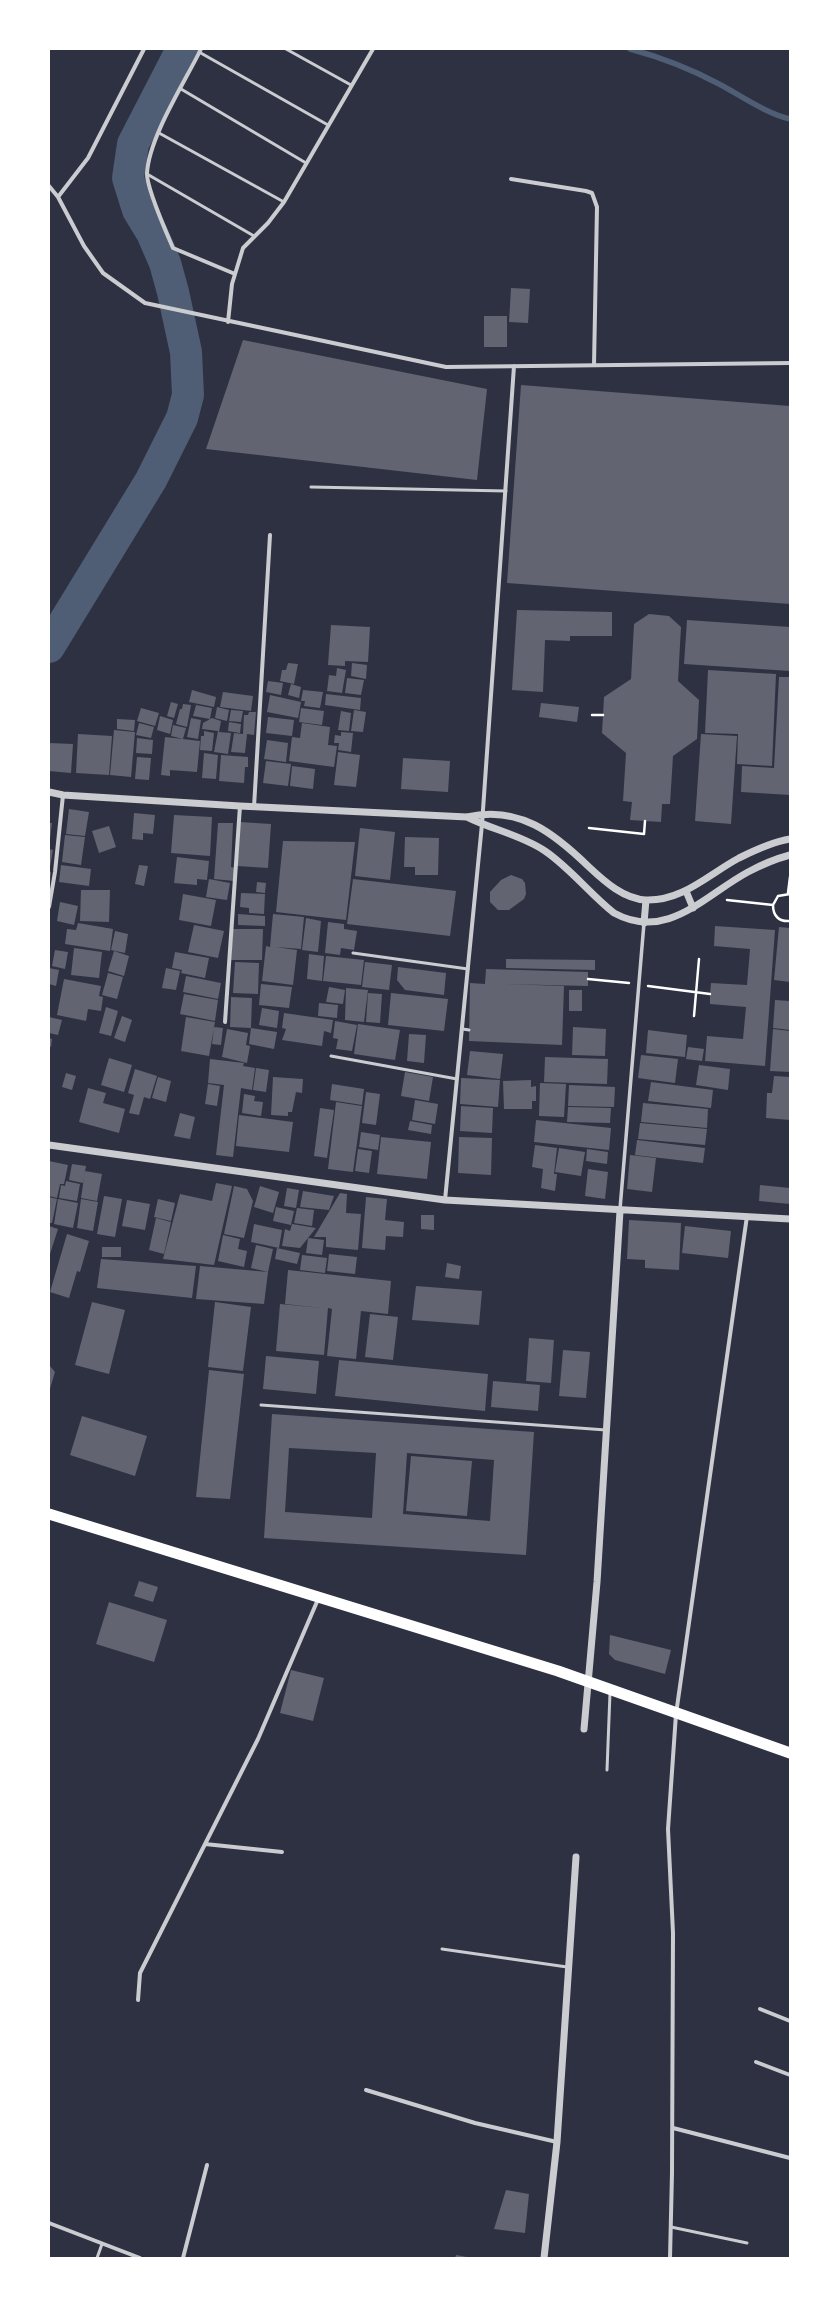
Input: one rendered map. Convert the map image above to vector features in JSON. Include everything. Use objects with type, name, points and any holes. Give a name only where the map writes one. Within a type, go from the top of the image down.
[{"type":"highway","points":[[49,1514],[558,1671],[610,1691],[790,1754]]},
{"type":"street","points":[[58,197],[88,158],[144,49]]},
{"type":"street","points":[[228,322],[235,274],[243,248],[268,223],[284,202],[373,49]]},
{"type":"street","points":[[200,50],[159,134],[147,174],[161,219],[174,248],[235,274]]},
{"type":"street","points":[[511,179],[586,191],[592,193],[595,198],[597,207],[594,365]]},
{"type":"street","points":[[49,186],[58,197],[84,246],[103,273],[145,303],[228,322],[446,367],[790,363]]},
{"type":"street","points":[[445,1200],[482,824],[514,366]]},
{"type":"street","points":[[254,807],[270,535]]},
{"type":"street","points":[[49,792],[63,795],[254,807],[467,817],[482,814],[515,818],[539,825],[559,839],[611,886],[630,897],[646,900],[666,898],[686,890],[738,858],[763,847],[790,839]]},
{"type":"street","points":[[49,907],[55,872],[63,795]]},
{"type":"street","points":[[225,1022],[240,806]]},
{"type":"street","points":[[467,817],[482,824],[517,835],[537,846],[547,852],[614,913],[626,920],[644,923],[668,919],[694,908],[747,872],[790,855]]},
{"type":"street","points":[[686,890],[694,908]]},
{"type":"street","points":[[584,1729],[597,1582],[620,1210],[646,900]]},
{"type":"street","points":[[49,1145],[445,1200],[790,1219]]},
{"type":"street","points":[[670,2258],[673,2128],[673,1933],[668,1829],[676,1714],[747,1216]]},
{"type":"street","points":[[138,2000],[140,1973],[258,1739],[319,1597]]},
{"type":"street","points":[[205,1844],[282,1852]]},
{"type":"street","points":[[544,2258],[557,2142],[576,1857]]},
{"type":"street","points":[[760,2009],[790,2021]]},
{"type":"street","points":[[756,2062],[790,2075]]},
{"type":"street","points":[[366,2090],[475,2123],[557,2142]]},
{"type":"street","points":[[673,2128],[790,2158]]},
{"type":"street","points":[[183,2258],[206,2164]]},
{"type":"street","points":[[49,2223],[140,2258]]},
{"type":"lane","points":[[286,49],[351,85]]},
{"type":"lane","points":[[200,50],[328,125]]},
{"type":"lane","points":[[181,89],[306,163]]},
{"type":"lane","points":[[159,134],[284,202]]},
{"type":"lane","points":[[147,174],[254,236]]},
{"type":"lane","points":[[311,487],[506,491]]},
{"type":"lane","points":[[353,953],[468,969]]},
{"type":"lane","points":[[463,1029],[469,1030]]},
{"type":"lane","points":[[331,1056],[457,1079]]},
{"type":"lane","points":[[261,1405],[606,1430]]},
{"type":"lane","points":[[607,1770],[610,1691]]},
{"type":"lane","points":[[442,1949],[569,1967]]},
{"type":"lane","points":[[671,2227],[747,2243]]},
{"type":"lane","points":[[97,2258],[102,2244]]},
{"type":"path","points":[[592,715],[603,715]]},
{"type":"path","points":[[589,828],[644,834],[645,821]]},
{"type":"path","points":[[790,877],[789,894],[778,896],[772,905],[773,910],[779,920],[790,922]]},
{"type":"path","points":[[726,900],[772,905]]},
{"type":"path","points":[[694,1016],[700,959]]},
{"type":"path","points":[[588,979],[639,984],[710,994]]},
{"type":"building","points":[[511,288],[530,289],[528,323],[509,322]]},
{"type":"building","points":[[484,316],[507,316],[507,347],[484,347]]},
{"type":"building","points":[[243,340],[487,389],[477,480],[206,449]]},
{"type":"building","points":[[521,385],[790,406],[790,604],[507,583]]},
{"type":"building","points":[[517,610],[612,612],[612,636],[570,636],[570,641],[545,640],[543,692],[512,690]]},
{"type":"building","points":[[649,614],[669,616],[681,627],[678,681],[699,700],[697,739],[673,756],[670,804],[662,804],[661,822],[630,820],[632,802],[623,801],[626,753],[602,733],[604,697],[631,679],[634,624]]},
{"type":"building","points":[[687,620],[790,627],[790,671],[684,664]]},
{"type":"building","points":[[331,625],[370,627],[368,662],[345,661],[345,666],[328,665]]},
{"type":"building","points":[[288,663],[298,664],[294,684],[280,681],[282,670],[286,670]]},
{"type":"building","points":[[352,663],[367,665],[366,679],[351,676]]},
{"type":"building","points":[[337,668],[346,670],[342,693],[327,691],[329,675],[336,676]]},
{"type":"building","points":[[708,670],[776,674],[772,766],[737,764],[738,734],[705,733]]},
{"type":"building","points":[[779,677],[790,677],[790,795],[741,792],[742,766],[774,768]]},
{"type":"building","points":[[347,678],[364,680],[361,695],[345,693]]},
{"type":"building","points":[[268,681],[283,683],[281,695],[266,692]]},
{"type":"building","points":[[291,684],[301,687],[299,698],[288,695]]},
{"type":"building","points":[[192,690],[216,697],[214,707],[189,702]]},
{"type":"building","points":[[303,690],[323,692],[320,708],[304,706],[305,701],[301,701]]},
{"type":"building","points":[[223,692],[253,696],[251,711],[220,707]]},
{"type":"building","points":[[326,694],[361,698],[360,710],[325,705]]},
{"type":"building","points":[[270,695],[301,702],[298,718],[267,712]]},
{"type":"building","points":[[171,702],[178,704],[174,718],[167,716]]},
{"type":"building","points":[[541,703],[579,707],[577,722],[539,717]]},
{"type":"building","points":[[183,704],[191,705],[187,727],[176,724]]},
{"type":"building","points":[[196,705],[212,708],[210,719],[193,716]]},
{"type":"building","points":[[217,707],[229,710],[227,721],[215,718]]},
{"type":"building","points":[[141,708],[159,713],[155,726],[137,721]]},
{"type":"building","points":[[301,708],[324,711],[322,725],[299,722]]},
{"type":"building","points":[[231,710],[243,711],[241,722],[229,721]]},
{"type":"building","points":[[354,710],[366,712],[363,732],[351,731]]},
{"type":"building","points":[[341,711],[351,713],[349,731],[338,730]]},
{"type":"building","points":[[249,712],[256,712],[254,735],[247,734],[245,753],[231,752],[234,733],[243,734],[244,715],[248,715]]},
{"type":"building","points":[[160,716],[173,720],[170,734],[157,730]]},
{"type":"building","points":[[268,717],[294,720],[292,736],[266,733]]},
{"type":"building","points":[[191,718],[201,720],[198,739],[187,737]]},
{"type":"building","points":[[212,718],[221,721],[219,732],[231,733],[228,754],[214,752],[218,731],[202,729],[203,723]]},
{"type":"building","points":[[117,719],[135,720],[134,731],[117,729]]},
{"type":"building","points":[[229,722],[241,724],[240,733],[228,731]]},
{"type":"building","points":[[139,723],[154,727],[151,738],[136,735]]},
{"type":"building","points":[[302,723],[330,727],[328,745],[337,746],[334,767],[289,761],[292,737],[300,738]]},
{"type":"building","points":[[173,725],[186,728],[183,739],[171,736]]},
{"type":"building","points":[[114,730],[135,732],[131,777],[110,775]]},
{"type":"building","points":[[204,731],[214,733],[212,751],[200,750],[201,736],[204,736]]},
{"type":"building","points":[[341,732],[353,733],[351,752],[338,750],[339,743],[334,743],[335,735],[341,736]]},
{"type":"building","points":[[78,734],[112,736],[109,775],[76,773]]},
{"type":"building","points":[[701,734],[737,736],[731,824],[695,821]]},
{"type":"building","points":[[165,737],[200,741],[197,772],[170,770],[170,776],[161,775]]},
{"type":"building","points":[[137,738],[153,740],[152,754],[136,753]]},
{"type":"building","points":[[267,740],[288,743],[286,762],[264,759]]},
{"type":"building","points":[[49,743],[73,744],[71,773],[49,771]]},
{"type":"building","points":[[338,752],[360,755],[356,787],[334,785]]},
{"type":"building","points":[[204,753],[218,755],[216,779],[202,778]]},
{"type":"building","points":[[221,755],[248,757],[248,767],[245,767],[244,783],[219,781]]},
{"type":"building","points":[[137,757],[151,758],[149,780],[135,779]]},
{"type":"building","points":[[403,758],[450,761],[448,792],[401,789]]},
{"type":"building","points":[[266,761],[291,764],[288,786],[263,783]]},
{"type":"building","points":[[292,766],[315,769],[313,789],[290,786]]},
{"type":"building","points":[[69,809],[89,812],[85,836],[66,834]]},
{"type":"building","points":[[134,813],[155,815],[153,834],[143,833],[143,840],[132,839]]},
{"type":"building","points":[[174,815],[212,817],[210,856],[171,853]]},
{"type":"building","points":[[240,822],[271,824],[268,868],[237,866]]},
{"type":"building","points":[[49,823],[52,823],[50,839],[49,839]]},
{"type":"building","points":[[218,823],[233,823],[231,867],[235,868],[234,881],[214,879]]},
{"type":"building","points":[[109,826],[116,847],[99,853],[92,831]]},
{"type":"building","points":[[360,828],[395,832],[390,880],[355,876]]},
{"type":"building","points":[[65,835],[85,837],[81,865],[62,862]]},
{"type":"building","points":[[405,837],[439,838],[438,875],[415,875],[415,867],[404,867]]},
{"type":"building","points":[[283,841],[355,842],[346,920],[276,912]]},
{"type":"building","points":[[49,849],[53,850],[50,867],[49,867]]},
{"type":"building","points":[[177,857],[209,861],[207,880],[197,879],[197,885],[174,883]]},
{"type":"building","points":[[61,865],[91,869],[89,886],[59,882]]},
{"type":"building","points":[[139,865],[148,866],[144,886],[135,884]]},
{"type":"building","points":[[49,871],[51,872],[50,882],[49,882]]},
{"type":"building","points":[[511,875],[522,879],[525,883],[526,894],[524,899],[509,910],[498,910],[490,902],[490,892],[501,880]]},
{"type":"building","points":[[209,879],[230,883],[227,900],[206,897]]},
{"type":"building","points":[[353,879],[456,891],[450,936],[347,924]]},
{"type":"building","points":[[257,882],[266,883],[265,893],[256,892]]},
{"type":"building","points":[[81,890],[110,890],[109,922],[80,921]]},
{"type":"building","points":[[241,893],[265,894],[264,914],[249,913],[249,908],[240,907]]},
{"type":"building","points":[[183,894],[216,900],[211,926],[179,920]]},
{"type":"building","points":[[60,902],[78,906],[74,925],[57,921]]},
{"type":"building","points":[[238,914],[265,916],[265,926],[238,925]]},
{"type":"building","points":[[273,914],[304,917],[301,949],[276,947],[297,950],[293,985],[262,981],[266,946],[270,947]]},
{"type":"building","points":[[306,918],[321,921],[318,952],[302,950]]},
{"type":"building","points":[[328,922],[344,924],[344,929],[357,931],[354,950],[341,948],[340,955],[325,953]]},
{"type":"building","points":[[78,923],[113,929],[110,951],[65,944],[67,929],[76,930]]},
{"type":"building","points":[[194,925],[224,931],[218,958],[188,952]]},
{"type":"building","points":[[715,926],[775,930],[765,1066],[705,1061],[707,1036],[743,1039],[746,1007],[710,1004],[711,983],[747,985],[750,949],[714,946]]},
{"type":"building","points":[[779,927],[790,928],[790,982],[774,980]]},
{"type":"building","points":[[233,929],[263,929],[262,960],[231,960]]},
{"type":"building","points":[[115,931],[128,934],[125,953],[111,950]]},
{"type":"building","points":[[74,948],[102,952],[99,978],[71,975]]},
{"type":"building","points":[[55,950],[68,952],[65,969],[52,966]]},
{"type":"building","points":[[114,951],[129,956],[124,976],[108,971]]},
{"type":"building","points":[[175,952],[209,958],[205,978],[181,973],[182,970],[172,968]]},
{"type":"building","points":[[309,954],[324,956],[322,981],[307,979]]},
{"type":"building","points":[[326,956],[364,960],[361,985],[323,981]]},
{"type":"building","points":[[506,959],[595,960],[595,970],[506,968]]},
{"type":"building","points":[[235,962],[259,963],[258,994],[233,993]]},
{"type":"building","points":[[365,962],[392,965],[389,990],[362,987]]},
{"type":"building","points":[[398,967],[446,973],[444,995],[405,990],[397,980]]},
{"type":"building","points":[[49,968],[59,970],[56,986],[49,984]]},
{"type":"building","points":[[166,968],[180,971],[176,990],[162,988]]},
{"type":"building","points":[[486,969],[588,972],[588,986],[505,984],[564,986],[562,1045],[469,1041],[470,983],[485,984]]},
{"type":"building","points":[[108,973],[123,977],[117,999],[102,995]]},
{"type":"building","points":[[186,976],[221,983],[218,999],[183,992]]},
{"type":"building","points":[[64,979],[101,986],[99,996],[103,997],[101,1011],[88,1009],[86,1021],[57,1015]]},
{"type":"building","points":[[261,984],[292,987],[289,1008],[259,1005]]},
{"type":"building","points":[[329,987],[345,990],[343,1004],[326,1002]]},
{"type":"building","points":[[346,988],[368,990],[364,1022],[345,1020]]},
{"type":"building","points":[[569,990],[582,990],[582,1011],[569,1011]]},
{"type":"building","points":[[368,993],[382,994],[380,1023],[366,1022]]},
{"type":"building","points":[[391,993],[448,999],[444,1031],[388,1025]]},
{"type":"building","points":[[184,994],[218,1000],[215,1021],[180,1014]]},
{"type":"building","points":[[231,997],[252,998],[251,1028],[230,1027]]},
{"type":"building","points":[[775,1000],[790,1001],[790,1030],[773,1028]]},
{"type":"building","points":[[319,1003],[338,1005],[337,1018],[318,1016]]},
{"type":"building","points":[[106,1007],[118,1011],[111,1036],[99,1033]]},
{"type":"building","points":[[262,1008],[279,1011],[277,1028],[259,1025]]},
{"type":"building","points":[[284,1013],[333,1020],[331,1033],[324,1031],[322,1046],[282,1040],[286,1029],[282,1028]]},
{"type":"building","points":[[122,1016],[132,1020],[125,1042],[114,1038]]},
{"type":"building","points":[[49,1017],[62,1020],[58,1035],[49,1033]]},
{"type":"building","points":[[186,1017],[215,1022],[209,1056],[181,1051]]},
{"type":"building","points":[[335,1021],[357,1025],[352,1051],[336,1049],[338,1039],[333,1038]]},
{"type":"building","points":[[358,1024],[400,1030],[395,1060],[354,1054]]},
{"type":"building","points":[[214,1027],[223,1028],[221,1045],[212,1044]]},
{"type":"building","points":[[573,1027],[606,1029],[605,1056],[572,1055]]},
{"type":"building","points":[[251,1028],[277,1032],[274,1049],[249,1044]]},
{"type":"building","points":[[227,1029],[248,1033],[246,1045],[250,1046],[247,1063],[222,1057]]},
{"type":"building","points":[[773,1029],[790,1031],[790,1072],[770,1071]]},
{"type":"building","points":[[648,1030],[687,1035],[685,1057],[646,1053]]},
{"type":"building","points":[[409,1034],[426,1035],[424,1063],[407,1061]]},
{"type":"building","points":[[49,1038],[52,1039],[51,1047],[49,1046]]},
{"type":"building","points":[[688,1047],[704,1049],[702,1061],[686,1059]]},
{"type":"building","points":[[470,1051],[503,1054],[500,1079],[467,1075]]},
{"type":"building","points":[[641,1055],[678,1059],[675,1083],[638,1078]]},
{"type":"building","points":[[545,1057],[608,1059],[607,1084],[544,1082]]},
{"type":"building","points":[[109,1058],[132,1065],[124,1092],[101,1085]]},
{"type":"building","points":[[210,1059],[244,1063],[243,1066],[255,1068],[252,1090],[241,1088],[233,1157],[216,1155],[224,1085],[208,1083]]},
{"type":"building","points":[[699,1065],[730,1069],[728,1090],[696,1085]]},
{"type":"building","points":[[256,1068],[269,1070],[266,1092],[253,1090]]},
{"type":"building","points":[[135,1069],[157,1076],[150,1099],[144,1097],[139,1115],[129,1113],[134,1095],[128,1093]]},
{"type":"building","points":[[405,1072],[433,1077],[429,1101],[401,1096]]},
{"type":"building","points":[[66,1073],[76,1076],[72,1090],[62,1087]]},
{"type":"building","points":[[774,1076],[790,1077],[790,1120],[766,1118],[767,1093],[772,1093]]},
{"type":"building","points":[[158,1077],[171,1081],[166,1102],[152,1098]]},
{"type":"building","points":[[273,1077],[303,1079],[302,1093],[296,1092],[292,1112],[288,1112],[288,1116],[271,1115]]},
{"type":"building","points":[[461,1078],[500,1080],[498,1107],[460,1104]]},
{"type":"building","points":[[531,1080],[531,1087],[536,1086],[536,1101],[532,1101],[532,1109],[504,1109],[503,1081]]},
{"type":"building","points":[[651,1082],[713,1090],[711,1108],[648,1101]]},
{"type":"building","points":[[540,1083],[566,1084],[564,1117],[539,1116]]},
{"type":"building","points":[[208,1084],[220,1086],[217,1106],[205,1104]]},
{"type":"building","points":[[332,1084],[364,1089],[362,1105],[330,1100]]},
{"type":"building","points":[[569,1085],[615,1087],[614,1107],[568,1106]]},
{"type":"building","points":[[88,1088],[106,1093],[103,1103],[125,1109],[119,1133],[79,1122]]},
{"type":"building","points":[[366,1092],[380,1094],[376,1125],[362,1123]]},
{"type":"building","points":[[244,1094],[255,1096],[254,1101],[263,1102],[261,1116],[242,1113]]},
{"type":"building","points":[[415,1100],[438,1104],[435,1124],[412,1120]]},
{"type":"building","points":[[336,1102],[362,1106],[353,1172],[328,1169]]},
{"type":"building","points":[[643,1103],[708,1109],[707,1128],[641,1122]]},
{"type":"building","points":[[461,1106],[493,1108],[492,1133],[460,1131]]},
{"type":"building","points":[[568,1107],[611,1108],[610,1123],[567,1122]]},
{"type":"building","points":[[320,1108],[334,1110],[327,1158],[314,1156]]},
{"type":"building","points":[[180,1113],[195,1117],[190,1139],[174,1136]]},
{"type":"building","points":[[239,1115],[293,1122],[289,1152],[236,1146]]},
{"type":"building","points":[[536,1120],[611,1128],[609,1150],[534,1142]]},
{"type":"building","points":[[410,1121],[432,1125],[431,1134],[408,1130]]},
{"type":"building","points":[[640,1123],[707,1129],[705,1145],[638,1139]]},
{"type":"building","points":[[361,1132],[380,1135],[378,1150],[359,1147]]},
{"type":"building","points":[[381,1137],[431,1142],[427,1179],[377,1174]]},
{"type":"building","points":[[459,1137],[492,1138],[491,1175],[458,1173]]},
{"type":"building","points":[[637,1140],[705,1148],[703,1163],[635,1155]]},
{"type":"building","points":[[535,1145],[557,1148],[554,1174],[557,1174],[555,1191],[541,1188],[543,1169],[532,1167]]},
{"type":"building","points":[[559,1148],[585,1152],[581,1176],[555,1172]]},
{"type":"building","points":[[358,1149],[372,1151],[369,1173],[355,1171]]},
{"type":"building","points":[[587,1149],[608,1152],[607,1164],[586,1161]]},
{"type":"building","points":[[630,1155],[656,1158],[652,1192],[627,1189]]},
{"type":"building","points":[[49,1161],[68,1165],[64,1184],[60,1184],[57,1198],[49,1196]]},
{"type":"building","points":[[72,1164],[86,1166],[83,1183],[69,1180]]},
{"type":"building","points":[[588,1169],[608,1172],[605,1199],[585,1196]]},
{"type":"building","points":[[85,1171],[102,1174],[97,1201],[81,1198]]},
{"type":"building","points":[[66,1181],[80,1184],[77,1201],[59,1198],[61,1185],[65,1186]]},
{"type":"building","points":[[216,1183],[232,1186],[214,1265],[163,1259],[180,1194],[212,1201]]},
{"type":"building","points":[[760,1185],[790,1188],[790,1204],[759,1201]]},
{"type":"building","points":[[234,1186],[247,1189],[253,1201],[244,1238],[224,1234]]},
{"type":"building","points":[[260,1186],[279,1192],[273,1213],[254,1207]]},
{"type":"building","points":[[287,1188],[299,1190],[296,1208],[284,1206]]},
{"type":"building","points":[[303,1191],[334,1196],[329,1210],[300,1207]]},
{"type":"building","points":[[340,1193],[347,1194],[346,1213],[361,1214],[358,1250],[326,1247],[326,1237],[314,1237]]},
{"type":"building","points":[[104,1196],[122,1199],[115,1237],[97,1234]]},
{"type":"building","points":[[49,1197],[57,1199],[52,1223],[49,1223]]},
{"type":"building","points":[[366,1197],[387,1199],[385,1220],[404,1222],[403,1237],[386,1236],[385,1250],[362,1248]]},
{"type":"building","points":[[58,1199],[78,1203],[73,1228],[54,1224]]},
{"type":"building","points":[[81,1199],[98,1202],[93,1231],[77,1228]]},
{"type":"building","points":[[158,1199],[175,1203],[171,1221],[154,1217]]},
{"type":"building","points":[[127,1200],[150,1204],[145,1230],[122,1226]]},
{"type":"building","points":[[276,1207],[294,1211],[291,1225],[273,1221]]},
{"type":"building","points":[[297,1208],[314,1210],[312,1226],[294,1223]]},
{"type":"building","points":[[421,1215],[434,1215],[434,1230],[421,1229]]},
{"type":"building","points":[[156,1218],[171,1222],[164,1254],[149,1250]]},
{"type":"building","points":[[629,1220],[681,1223],[679,1270],[645,1268],[645,1260],[627,1259]]},
{"type":"building","points":[[254,1224],[282,1230],[279,1248],[251,1242]]},
{"type":"building","points":[[292,1224],[316,1228],[300,1248],[282,1246],[285,1229],[290,1231]]},
{"type":"building","points":[[49,1226],[58,1229],[49,1257]]},
{"type":"building","points":[[685,1226],[731,1231],[728,1258],[682,1253]]},
{"type":"building","points":[[67,1234],[89,1241],[80,1272],[77,1271],[69,1298],[50,1292]]},
{"type":"building","points":[[223,1235],[240,1239],[238,1249],[247,1251],[244,1267],[218,1261]]},
{"type":"building","points":[[308,1238],[324,1240],[322,1255],[306,1253]]},
{"type":"building","points":[[256,1245],[273,1249],[268,1272],[251,1268]]},
{"type":"building","points":[[102,1247],[121,1247],[121,1257],[102,1257]]},
{"type":"building","points":[[277,1248],[300,1253],[297,1264],[275,1259]]},
{"type":"building","points":[[329,1254],[357,1257],[355,1274],[327,1271]]},
{"type":"building","points":[[302,1255],[327,1258],[325,1273],[300,1270]]},
{"type":"building","points":[[101,1259],[196,1266],[192,1298],[97,1288]]},
{"type":"building","points":[[447,1263],[461,1266],[459,1279],[445,1277]]},
{"type":"building","points":[[200,1266],[268,1272],[264,1304],[196,1299]]},
{"type":"building","points":[[288,1270],[391,1281],[388,1314],[361,1311],[356,1359],[327,1356],[332,1309],[328,1308],[324,1355],[276,1351],[280,1304],[322,1308],[285,1304]]},
{"type":"building","points":[[416,1286],[482,1291],[479,1325],[412,1320]]},
{"type":"building","points":[[92,1302],[125,1310],[109,1374],[75,1365]]},
{"type":"building","points":[[215,1302],[251,1307],[243,1371],[208,1367]]},
{"type":"building","points":[[370,1314],[398,1317],[393,1360],[365,1357]]},
{"type":"building","points":[[529,1338],[554,1340],[551,1383],[526,1381]]},
{"type":"building","points":[[563,1350],[590,1352],[586,1398],[559,1396]]},
{"type":"building","points":[[266,1356],[319,1361],[316,1394],[263,1389]]},
{"type":"building","points":[[339,1360],[488,1374],[485,1411],[335,1396]]},
{"type":"building","points":[[49,1365],[55,1372],[49,1392]]},
{"type":"building","points":[[209,1370],[244,1374],[230,1499],[196,1497]]},
{"type":"building","points":[[493,1381],[540,1385],[538,1411],[491,1407]]},
{"type":"building","points":[[272,1414],[534,1432],[526,1555],[264,1538]],"holes":[[[289,1448],[376,1453],[372,1518],[285,1512]],[[407,1453],[494,1460],[490,1521],[403,1514]]]},
{"type":"building","points":[[82,1416],[147,1436],[135,1476],[70,1455]]},
{"type":"building","points":[[411,1456],[472,1461],[467,1516],[406,1511]]},
{"type":"building","points":[[139,1581],[158,1587],[153,1602],[134,1596]]},
{"type":"building","points":[[109,1602],[167,1620],[154,1662],[96,1644]]},
{"type":"building","points":[[610,1635],[671,1650],[665,1674],[615,1660],[609,1654]]},
{"type":"building","points":[[291,1670],[324,1678],[313,1721],[280,1713]]},
{"type":"building","points":[[506,2190],[529,2194],[525,2233],[494,2229]]},
{"type":"building","points":[[456,2255],[467,2257],[467,2258],[455,2258]]},
{"type":"waterway","points":[[49,647],[151,480],[182,418],[188,395],[186,352],[165,263],[152,233],[138,210],[128,178],[133,144],[182,49]]},
{"type":"waterway","points":[[630,49],[686,68],[772,113],[790,119]]}]
